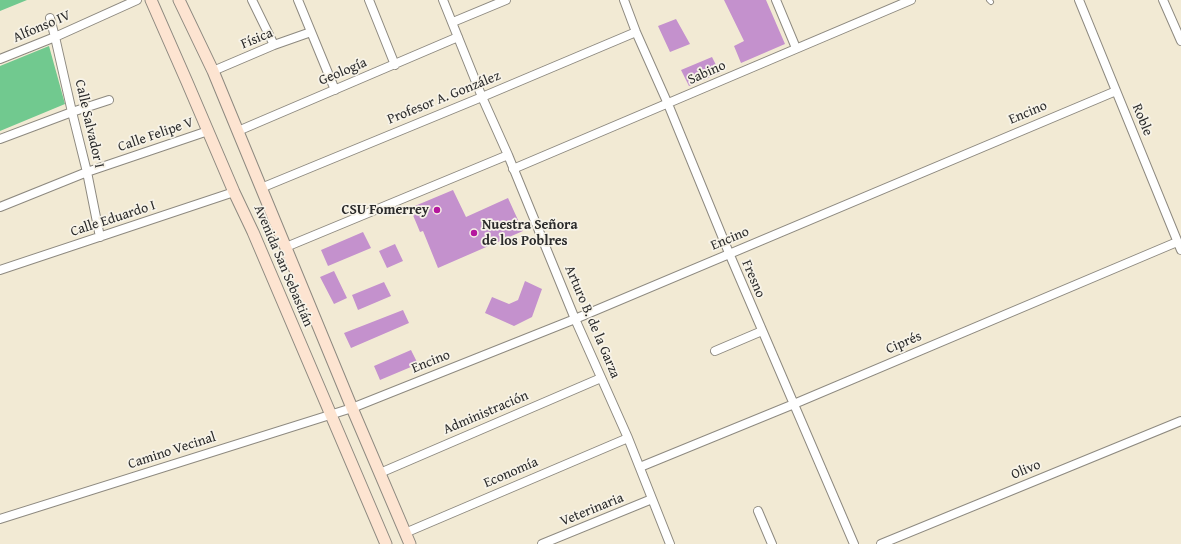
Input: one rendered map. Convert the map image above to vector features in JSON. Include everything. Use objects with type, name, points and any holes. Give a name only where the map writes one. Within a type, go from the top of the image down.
[{"type":"main road","name":"Avenida San Sebastián","points":[[151,0],[234,192],[253,232],[386,544]]},
{"type":"main road","name":"Avenida San Sebastián","points":[[179,0],[213,71],[352,408],[410,544]]},
{"type":"street","name":"Alfonso IV","points":[[0,59],[55,37],[137,0]]},
{"type":"street","points":[[252,0],[274,45]]},
{"type":"street","points":[[298,0],[335,90]]},
{"type":"street","points":[[369,0],[395,64]]},
{"type":"street","name":"Arturo B. de la Garza","points":[[443,0],[575,318],[628,438],[670,544]]},
{"type":"street","points":[[452,22],[506,0]]},
{"type":"street","name":"Fresno","points":[[624,0],[729,254],[854,544]]},
{"type":"street","points":[[776,0],[796,48]]},
{"type":"street","name":"Sabino","points":[[513,169],[911,0]]},
{"type":"street","name":"Roble","points":[[1079,0],[1181,250]]},
{"type":"street","points":[[1163,0],[1181,41]]},
{"type":"street","name":"Calle Salvador I","points":[[50,18],[87,172],[100,237]]},
{"type":"street","name":"Física","points":[[213,71],[274,45],[311,32]]},
{"type":"street","name":"Profesor A. González","points":[[261,188],[636,32]]},
{"type":"street","name":"Geología","points":[[238,131],[458,37]]},
{"type":"street","name":"Encino","points":[[352,408],[729,254],[1116,90]]},
{"type":"street","points":[[0,139],[109,100]]},
{"type":"street","name":"Calle Felipe V","points":[[0,207],[87,172],[208,131]]},
{"type":"street","points":[[286,247],[508,155]]},
{"type":"street","name":"Calle Eduardo I","points":[[0,270],[234,192]]},
{"type":"street","name":"Ciprés","points":[[640,467],[794,404],[1177,242]]},
{"type":"street","points":[[715,351],[762,331]]},
{"type":"street","name":"Administración","points":[[380,473],[601,378]]},
{"type":"street","name":"Camino Vecinal","points":[[0,519],[352,408]]},
{"type":"street","name":"Olivo","points":[[881,544],[1181,421]]},
{"type":"street","name":"Economía","points":[[405,533],[628,438]]},
{"type":"street","name":"Veterinaria","points":[[542,544],[652,499]]},
{"type":"street","points":[[758,511],[772,544]]},
{"type":"green space","points":[[0,0],[27,0],[0,11]]},
{"type":"green space","points":[[49,46],[65,104],[0,131],[0,66]]},
{"type":"building","points":[[724,0],[766,0],[785,44],[741,63],[734,46],[744,41]]},
{"type":"building","points":[[676,19],[690,44],[670,52],[658,26]]},
{"type":"building","points":[[712,57],[720,73],[689,86],[681,70]]},
{"type":"building","name":"Nuestra Señora de los Poblres","points":[[453,190],[466,217],[508,198],[523,231],[438,268],[423,231],[420,232],[410,208]]},
{"type":"building","points":[[363,232],[371,248],[328,266],[321,250]]},
{"type":"building","points":[[395,244],[403,261],[387,268],[379,251]]},
{"type":"building","points":[[334,271],[347,298],[334,304],[320,277]]},
{"type":"building","points":[[525,281],[542,289],[532,317],[514,326],[485,313],[492,297],[509,304],[518,300]]},
{"type":"building","points":[[384,282],[391,296],[358,310],[352,295]]},
{"type":"building","points":[[403,310],[409,323],[351,348],[344,333]]},
{"type":"building","points":[[411,350],[418,364],[380,380],[374,366]]},
{"type":"place","name":"CSU Fomerrey","points":[[437,210]]},
{"type":"place","name":"Nuestra Señora de los Poblres","points":[[474,233]]}]
